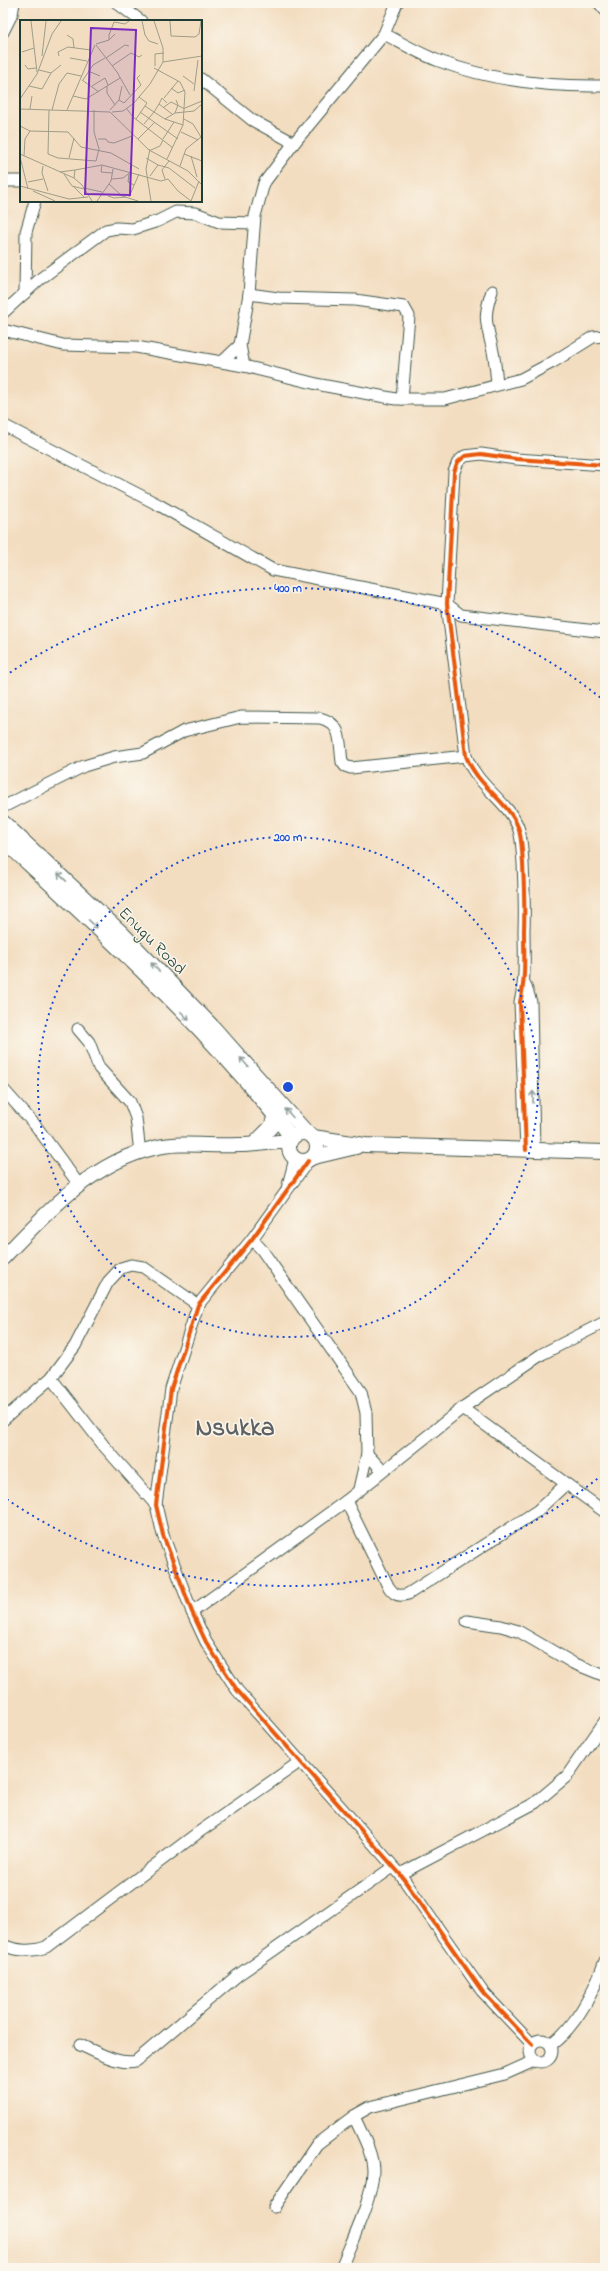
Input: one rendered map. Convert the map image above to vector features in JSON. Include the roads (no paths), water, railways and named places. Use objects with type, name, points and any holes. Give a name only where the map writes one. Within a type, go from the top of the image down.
[{"type":"main road","name":"Enugu Road","points":[[3,822],[122,933],[213,1027],[310,1136]]},
{"type":"main road","points":[[3,840],[123,953],[245,1079],[275,1116],[298,1152]]},
{"type":"main road","points":[[254,1144],[271,1127],[275,1116]]},
{"type":"main road","points":[[298,1152],[300,1134],[364,1145],[605,1152]]},
{"type":"main road","points":[[239,1146],[254,1144],[298,1152],[317,1146],[310,1136]]},
{"type":"main road","points":[[3,1258],[43,1217],[80,1186],[107,1166],[140,1153],[174,1145],[239,1146],[298,1152],[364,1145]]},
{"type":"street","points":[[3,32],[12,14],[14,3]]},
{"type":"street","points":[[117,3],[140,20]]},
{"type":"street","points":[[244,366],[240,345],[249,294],[254,223],[264,183],[294,143],[384,34],[397,3]]},
{"type":"street","points":[[599,3],[605,10]]},
{"type":"street","points":[[384,34],[439,61],[482,74],[532,84],[605,86]]},
{"type":"street","points":[[202,80],[252,120],[294,143]]},
{"type":"street","points":[[3,181],[20,181]]},
{"type":"street","points":[[25,293],[26,232],[35,202]]},
{"type":"street","points":[[3,313],[40,279],[106,230],[133,228],[158,221],[176,212],[196,213],[220,222],[254,223]]},
{"type":"street","points":[[492,291],[485,319],[487,332],[492,347],[497,384]]},
{"type":"street","points":[[249,294],[278,298],[355,300],[404,307],[409,316],[402,399]]},
{"type":"street","points":[[3,330],[63,345],[136,346],[244,366],[321,385],[402,399],[445,399],[497,384],[521,379],[553,362],[592,337],[605,336]]},
{"type":"street","points":[[222,362],[240,345]]},
{"type":"street","points":[[3,426],[158,505],[273,570],[447,604],[461,615],[605,632]]},
{"type":"street","points":[[530,1150],[531,1002],[525,983],[524,929],[526,910],[518,827],[511,815],[476,776],[466,756],[448,622],[447,604],[454,472],[458,462],[465,456],[481,454],[516,460],[605,465]]},
{"type":"street","points":[[448,622],[461,615]]},
{"type":"street","points":[[3,807],[84,766],[114,757],[143,753],[184,731],[241,718],[320,718],[330,720],[337,729],[342,762],[345,766],[351,768],[466,756]]},
{"type":"street","points":[[78,1029],[89,1042],[99,1068],[130,1102],[136,1118],[140,1153]]},
{"type":"street","points":[[3,1090],[36,1126],[80,1186]]},
{"type":"street","points":[[298,1152],[287,1189],[252,1239],[198,1305],[171,1389],[156,1505],[163,1535],[192,1612],[206,1642],[237,1690],[301,1761],[396,1871],[482,1991],[532,2044]]},
{"type":"street","points":[[252,1239],[262,1250],[361,1392],[366,1413],[367,1454],[359,1489]]},
{"type":"street","points":[[3,1420],[51,1378],[75,1346],[108,1282],[121,1268],[131,1265],[143,1266],[198,1305]]},
{"type":"street","points":[[192,1612],[346,1501],[382,1470],[462,1408],[542,1354],[605,1322]]},
{"type":"street","points":[[51,1378],[104,1446],[156,1505]]},
{"type":"street","points":[[462,1408],[605,1512]]},
{"type":"street","points":[[367,1454],[382,1470]]},
{"type":"street","points":[[346,1501],[388,1586],[393,1594],[400,1596],[408,1594],[537,1511],[566,1484]]},
{"type":"street","points":[[467,1621],[501,1626],[518,1631],[573,1663],[605,1676]]},
{"type":"street","points":[[80,2045],[119,2061],[128,2063],[136,2061],[238,1975],[396,1871],[535,1803],[567,1776],[605,1721]]},
{"type":"street","points":[[3,1945],[23,1950],[38,1950],[46,1947],[192,1837],[301,1761]]},
{"type":"street","points":[[551,2045],[563,2036],[576,2019],[603,1973],[605,1961]]},
{"type":"street","points":[[274,2207],[317,2144],[354,2116],[370,2107],[505,2074],[534,2061],[545,2062],[549,2060],[552,2055],[551,2045],[544,2040],[532,2044]]},
{"type":"street","points":[[532,2044],[530,2051],[534,2061]]},
{"type":"street","points":[[341,2268],[368,2196],[373,2171],[369,2151],[354,2116]]},
{"type":"district","name":"Nsukka","points":[[235,1426]]}]
